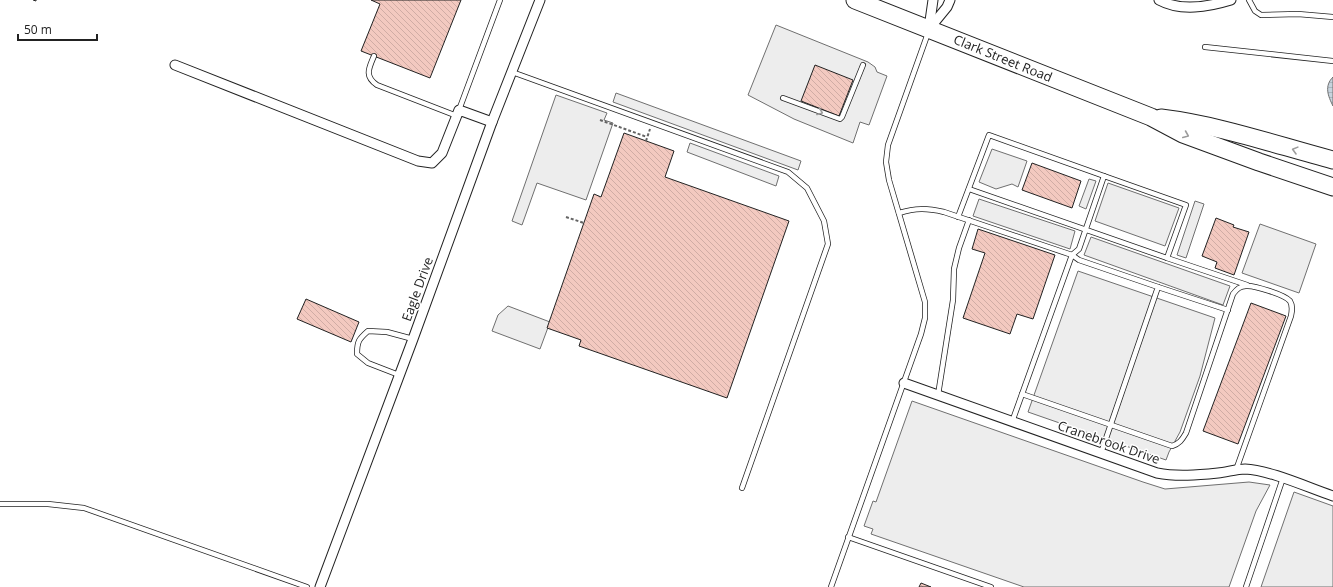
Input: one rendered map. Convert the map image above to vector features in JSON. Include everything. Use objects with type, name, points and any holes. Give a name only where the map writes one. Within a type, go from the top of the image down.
[{"type":"highway","name":"Clark Street Road","points":[[855,0],[1151,117],[1190,137],[1333,187]]},
{"type":"highway","name":"Clark Street Road","points":[[1151,117],[1201,124],[1333,160]]},
{"type":"street","name":"Eagle Drive","points":[[320,587],[492,122],[540,0]]},
{"type":"street","points":[[929,29],[933,0]]},
{"type":"street","points":[[929,29],[947,7],[950,0]]},
{"type":"street","points":[[1158,0],[1178,6],[1196,7],[1231,0]]},
{"type":"street","points":[[175,65],[418,161],[432,163],[442,153],[458,113],[492,122]]},
{"type":"street","name":"Cranebrook Drive","points":[[904,383],[1157,473],[1166,475],[1195,475],[1246,469],[1283,478],[1333,496]]},
{"type":"lane","points":[[374,56],[368,75],[376,85],[458,113],[500,0]]},
{"type":"lane","points":[[1248,0],[1255,11],[1261,15],[1298,14],[1333,17]]},
{"type":"lane","points":[[831,587],[904,383],[925,318],[925,302],[889,180],[886,162],[888,145],[929,29]]},
{"type":"lane","points":[[1205,47],[1333,61]]},
{"type":"lane","points":[[783,98],[840,119],[863,65]]},
{"type":"lane","points":[[512,72],[788,172],[807,188],[824,221],[828,244],[742,488]]},
{"type":"lane","points":[[958,217],[989,134],[1186,205],[1167,258]]},
{"type":"lane","points":[[1012,422],[1072,255],[1079,249],[1104,176]]},
{"type":"lane","points":[[969,189],[1167,258],[1257,287],[1285,297],[1290,302],[1292,309],[1291,316],[1236,470]]},
{"type":"lane","points":[[899,213],[914,209],[928,209],[944,212],[1072,255],[1079,260],[1228,310]]},
{"type":"lane","points":[[938,395],[953,300],[954,269],[959,248],[969,220]]},
{"type":"lane","points":[[1022,394],[1172,446],[1177,445],[1186,433],[1233,294],[1238,288],[1247,285]]},
{"type":"lane","points":[[1101,454],[1158,287]]},
{"type":"lane","points":[[399,375],[368,363],[357,354],[359,338],[368,331],[387,332],[413,339]]},
{"type":"lane","points":[[1246,587],[1283,478]]},
{"type":"lane","points":[[0,504],[48,504],[84,508],[307,587]]},
{"type":"lane","points":[[848,537],[991,587]]},
{"type":"path","points":[[600,120],[647,137]]},
{"type":"path","points":[[646,141],[653,122]]},
{"type":"path","points":[[566,217],[584,223]]},
{"type":"shaded area","points":[[776,25],[868,62],[875,67],[877,72],[887,76],[869,125],[860,122],[853,143],[794,119],[748,95]]},
{"type":"shaded area","points":[[1333,77],[1333,106],[1328,95],[1328,84]]},
{"type":"shaded area","points":[[616,93],[801,161],[798,170],[613,102]]},
{"type":"shaded area","points":[[556,95],[607,113],[604,120],[613,123],[586,200],[537,183],[522,225],[512,221]]},
{"type":"shaded area","points":[[690,143],[779,176],[776,186],[687,152]]},
{"type":"shaded area","points":[[992,149],[1027,161],[1018,187],[1012,184],[996,189],[979,182]]},
{"type":"shaded area","points":[[1089,179],[1096,181],[1086,209],[1079,206]]},
{"type":"shaded area","points":[[1108,183],[1179,208],[1165,246],[1095,221]]},
{"type":"shaded area","points":[[979,199],[1075,231],[1070,249],[973,216]]},
{"type":"shaded area","points":[[1195,201],[1204,204],[1186,258],[1177,255]]},
{"type":"shaded area","points":[[1260,224],[1316,244],[1299,293],[1242,273]]},
{"type":"shaded area","points":[[1091,237],[1230,286],[1223,305],[1084,255]]},
{"type":"shaded area","points":[[1078,271],[1215,318],[1200,376],[1180,432],[1166,460],[1028,412]]},
{"type":"shaded area","points":[[508,306],[550,322],[540,349],[492,331],[498,315]]},
{"type":"shaded area","points":[[912,401],[1165,489],[1249,482],[1270,485],[1256,511],[1229,587],[1024,587],[871,534],[873,529],[864,526],[873,501],[876,502]]},
{"type":"shaded area","points":[[1294,492],[1333,506],[1333,587],[1261,587]]},
{"type":"building","points":[[371,0],[461,0],[430,78],[361,51],[380,4]]},
{"type":"building","points":[[815,65],[853,80],[839,116],[801,101]]},
{"type":"building","points":[[624,133],[674,151],[665,177],[789,221],[727,398],[579,346],[581,340],[547,328],[594,194],[601,197]]},
{"type":"building","points":[[1032,163],[1081,181],[1072,208],[1022,190]]},
{"type":"building","points":[[1216,218],[1234,225],[1233,227],[1249,232],[1234,275],[1215,268],[1217,262],[1202,256]]},
{"type":"building","points":[[978,229],[1055,255],[1033,319],[1017,314],[1010,334],[963,318],[985,253],[972,249]]},
{"type":"building","points":[[306,299],[359,322],[351,342],[297,319]]},
{"type":"building","points":[[1251,303],[1286,316],[1238,444],[1203,431]]},
{"type":"building","points":[[921,583],[931,587],[919,587]]},
{"type":"fence","points":[[33,0],[36,0]]}]
